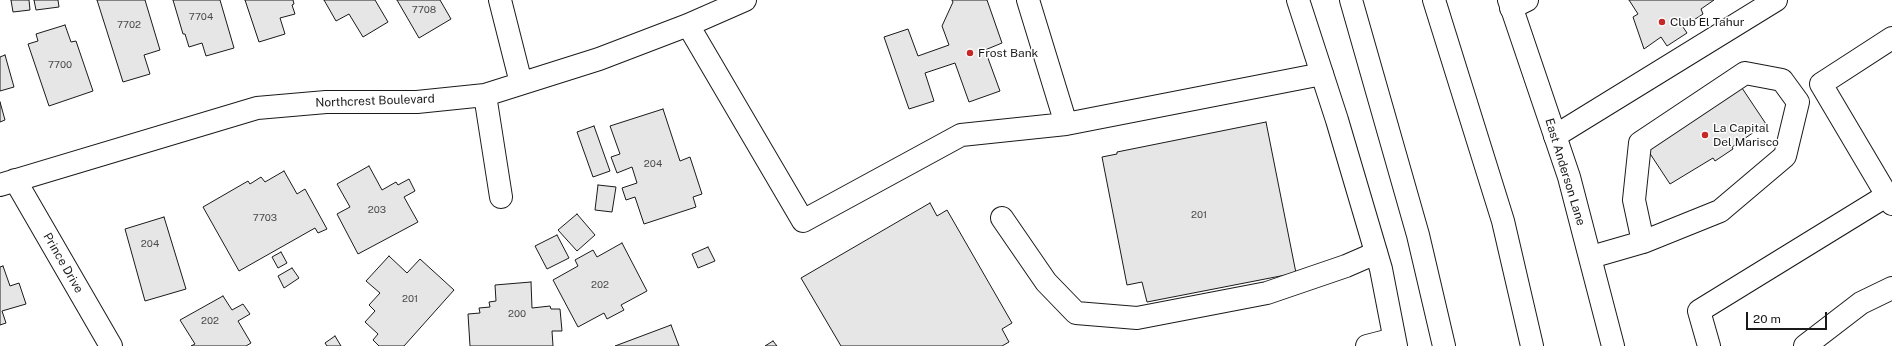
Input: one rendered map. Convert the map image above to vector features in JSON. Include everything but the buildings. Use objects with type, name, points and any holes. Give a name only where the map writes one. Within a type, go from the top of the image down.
[{"type":"main road","points":[[500,0],[522,83]]},
{"type":"main road","name":"Northcrest Boulevard","points":[[7,182],[257,108],[326,102],[417,102],[485,95],[599,59],[688,25],[745,0]]},
{"type":"main road","points":[[1028,0],[1066,124]]},
{"type":"main road","points":[[1298,0],[1381,269],[1395,343],[1367,346]]},
{"type":"main road","points":[[1351,0],[1418,235],[1444,346]]},
{"type":"main road","points":[[1434,0],[1503,221],[1532,346]]},
{"type":"main road","points":[[1555,136],[1776,0]]},
{"type":"main road","name":"East Anderson Lane","points":[[1516,3],[1555,136],[1569,177],[1613,346]]},
{"type":"main road","points":[[688,25],[803,221],[961,135],[1066,124],[1322,74]]},
{"type":"main road","points":[[1709,346],[1699,311],[1889,200],[1821,84],[1892,38]]},
{"type":"main road","points":[[1591,257],[1642,242],[1720,211],[1785,156],[1798,102],[1782,80],[1745,73],[1640,143],[1634,200],[1642,242]]},
{"type":"main road","points":[[485,95],[501,197]]},
{"type":"main road","name":"Prince Drive","points":[[7,182],[111,346]]},
{"type":"main road","points":[[1002,218],[1046,282],[1076,313],[1137,318],[1267,293],[1346,266],[1376,253]]},
{"type":"main road","points":[[1805,346],[1861,303],[1892,288]]},
{"type":"place","name":"Club El Tahur","points":[[1662,22]]},
{"type":"place","name":"Frost Bank","points":[[970,53]]},
{"type":"place","name":"La Capital Del Marisco","points":[[1705,135]]}]
